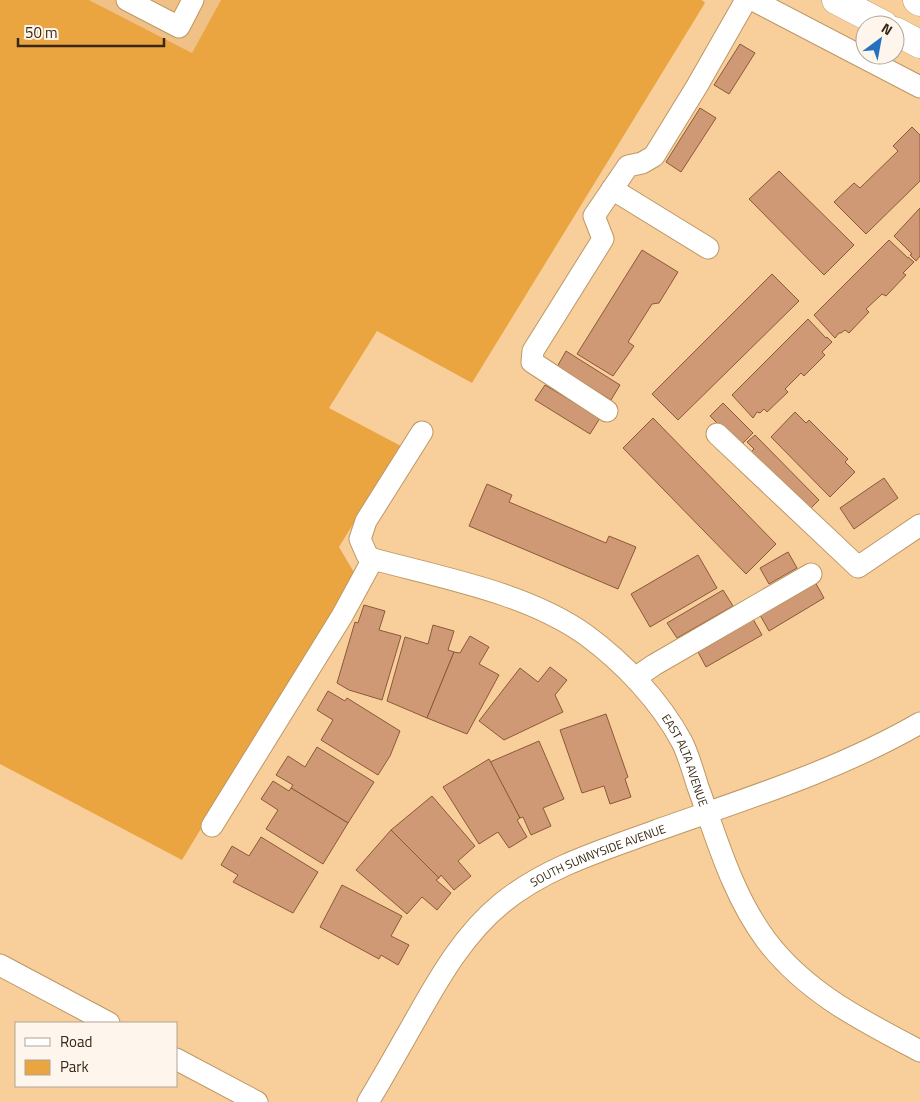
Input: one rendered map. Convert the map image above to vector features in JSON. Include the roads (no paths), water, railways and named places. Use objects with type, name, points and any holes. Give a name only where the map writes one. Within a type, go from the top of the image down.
[{"type":"main road","points":[[836,0],[865,15]]},
{"type":"main road","points":[[905,36],[920,44]]},
{"type":"street","points":[[127,0],[179,27],[193,0]]},
{"type":"street","points":[[607,411],[532,362],[533,350],[603,239],[594,216],[628,166],[642,163],[654,156],[746,0]]},
{"type":"street","points":[[753,0],[920,87]]},
{"type":"street","points":[[612,189],[708,248]]},
{"type":"street","points":[[212,826],[342,616],[373,559],[367,555],[360,538],[366,522],[422,432]]},
{"type":"street","points":[[717,434],[858,567],[920,525]]},
{"type":"street","name":"EAST ALTA AVENUE","points":[[373,559],[504,595],[531,605],[585,635],[612,657],[635,678],[662,710],[683,743],[730,878],[747,911],[766,940],[814,990],[843,1009],[920,1051]]},
{"type":"street","points":[[635,678],[654,665],[811,574]]},
{"type":"street","name":"SOUTH SUNNYSIDE AVENUE","points":[[368,1102],[440,977],[468,936],[502,903],[539,878],[581,858],[806,778],[853,758],[920,723]]},
{"type":"street","points":[[0,965],[107,1022]]},
{"type":"street","points":[[178,1060],[257,1102]]}]
